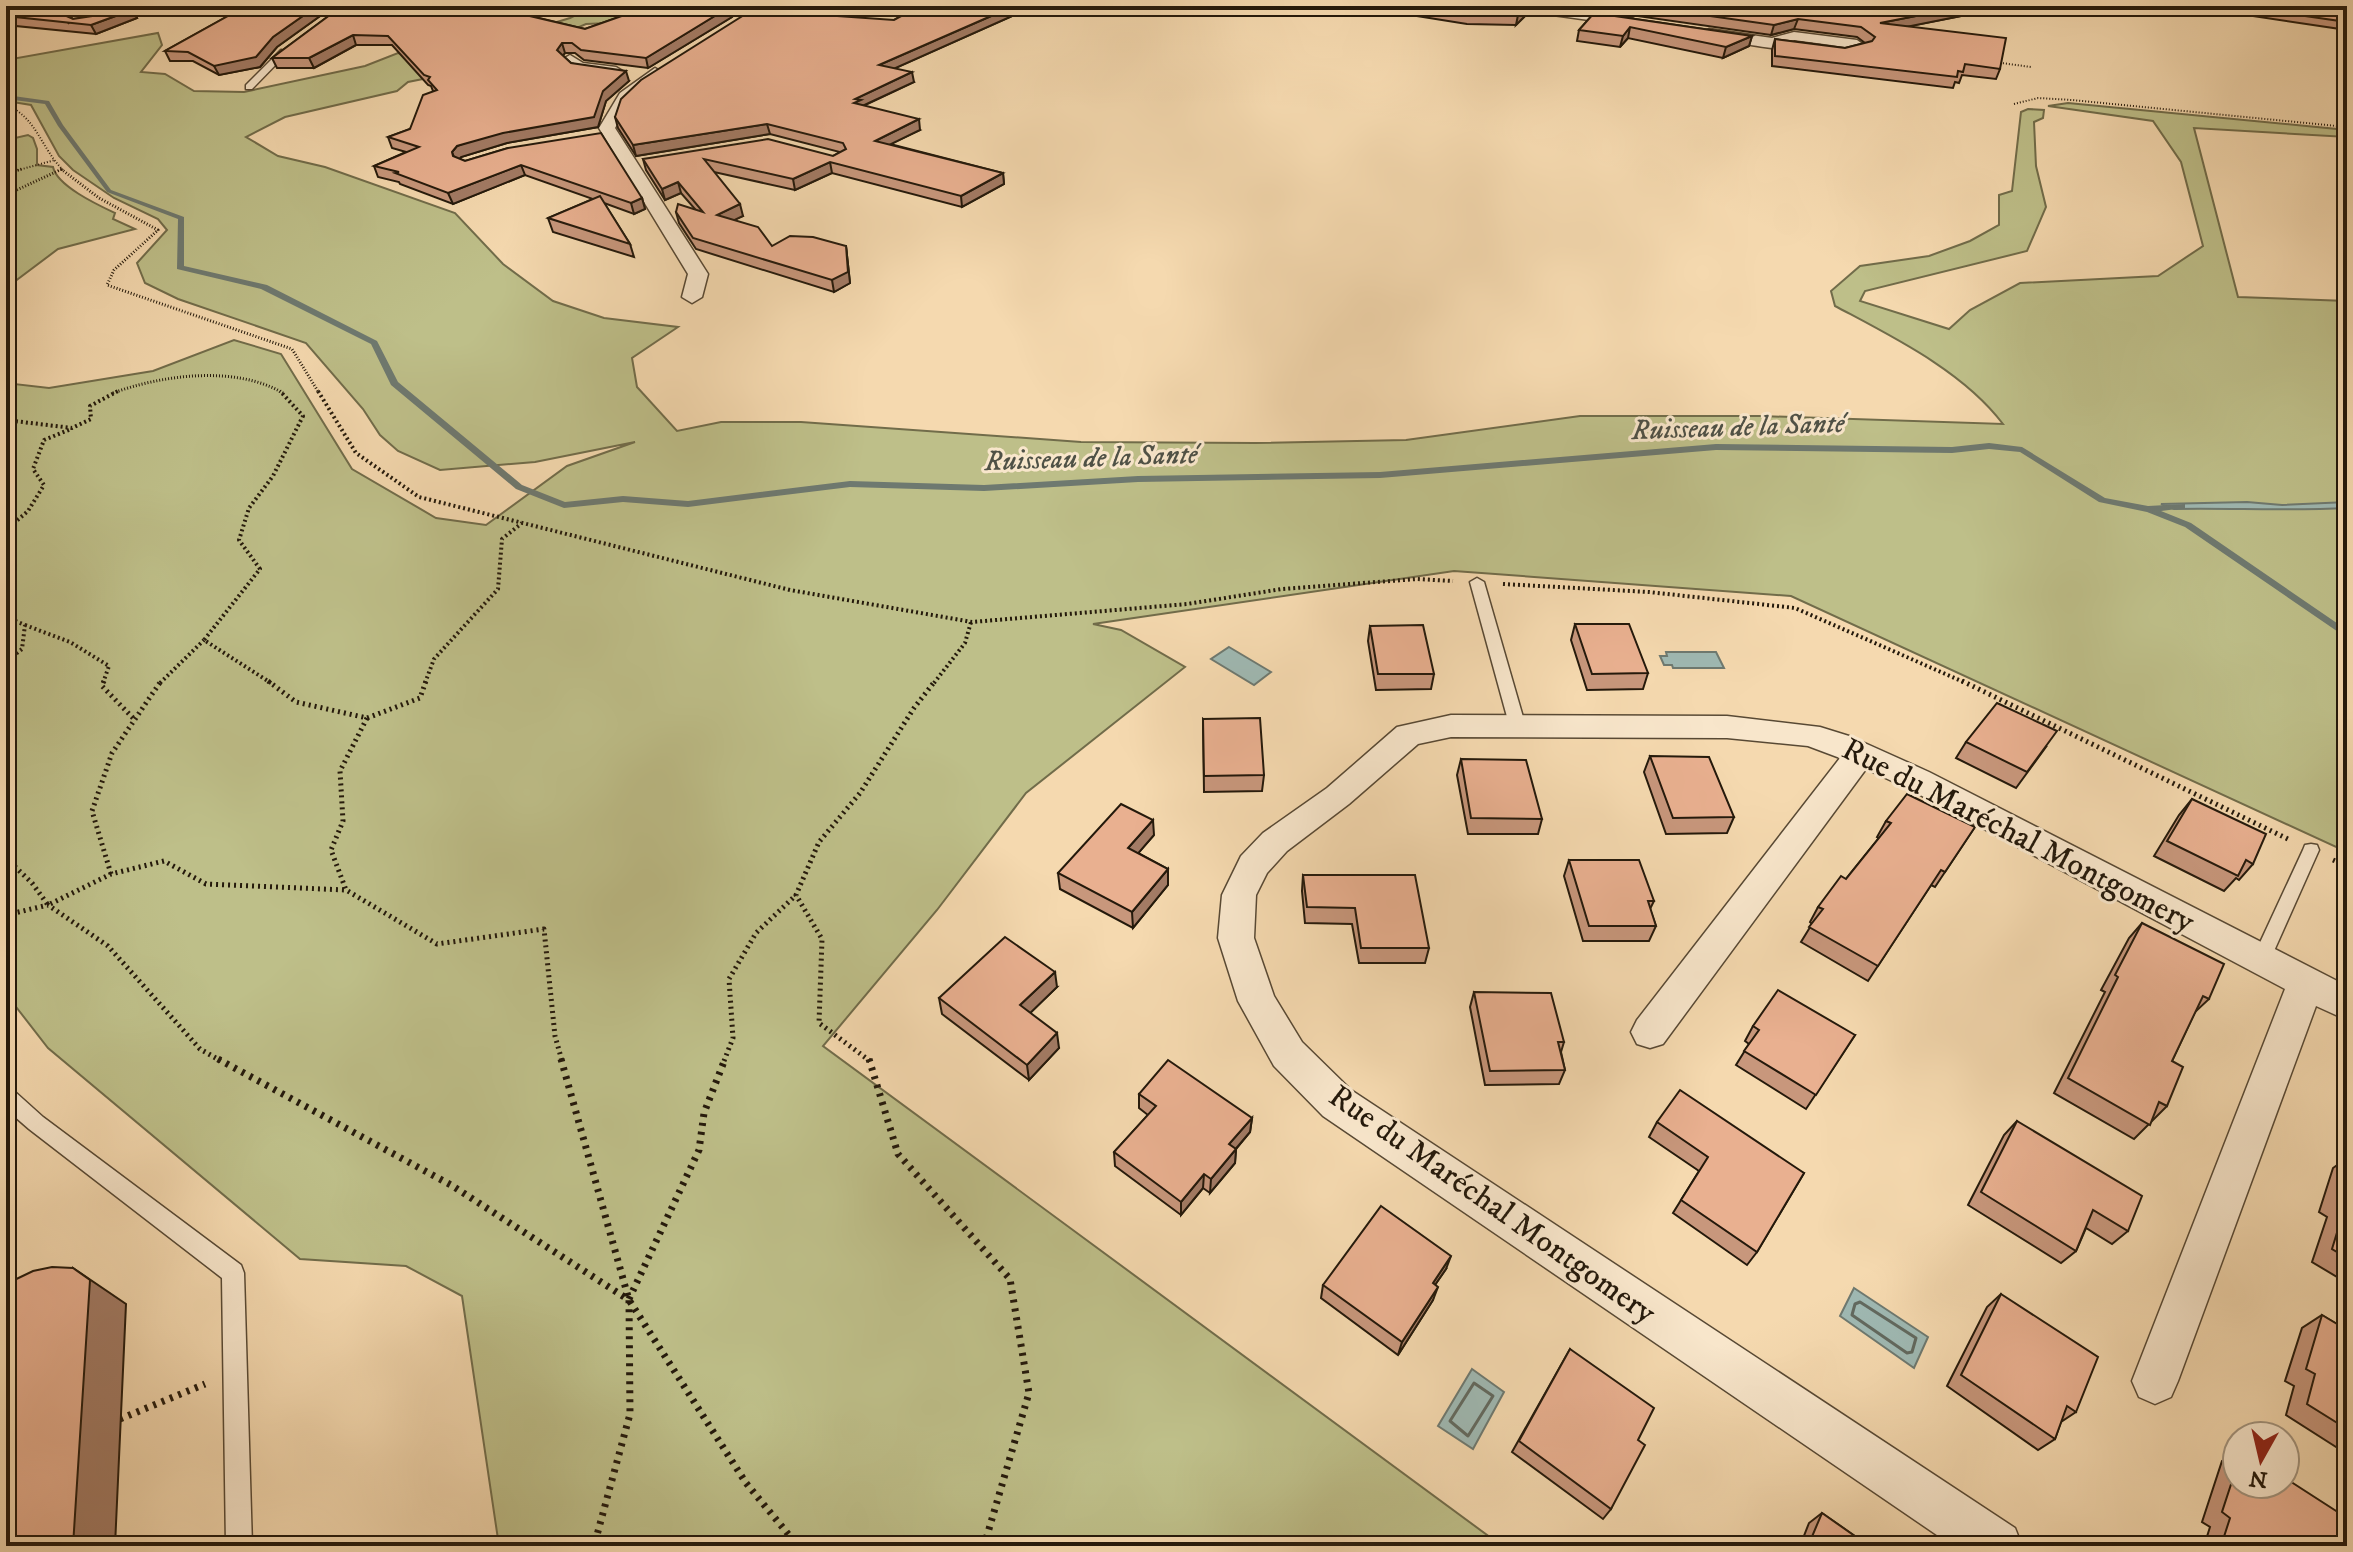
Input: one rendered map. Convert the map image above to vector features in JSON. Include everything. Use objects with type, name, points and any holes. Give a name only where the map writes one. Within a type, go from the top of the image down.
[{"type":"street","points":[[6,10],[14,6]]},
{"type":"street","points":[[6,10],[34,6]]},
{"type":"street","points":[[77,21],[149,9],[205,6]]},
{"type":"street","points":[[1516,6],[1653,25]]},
{"type":"street","points":[[1695,31],[1834,51],[1861,48],[1857,44],[1794,36],[1773,42]]},
{"type":"street","points":[[570,59],[579,67],[651,76]]},
{"type":"street","points":[[673,63],[651,76],[614,106],[602,135],[628,165],[698,274],[692,297]]},
{"type":"street","points":[[628,165],[656,160]]},
{"type":"street","name":"Rue du Maréchal Montgomery","points":[[1997,1546],[1337,1103],[1288,1054],[1257,1001],[1236,938],[1239,895],[1253,865],[1275,842],[1338,796],[1408,735],[1451,726],[1517,724],[1776,730],[1809,735],[1918,780],[2347,1004]]},
{"type":"street","points":[[1650,1032],[1860,754]]},
{"type":"street","points":[[2155,1381],[2306,983]]},
{"type":"lane","points":[[249,87],[290,48]]},
{"type":"lane","points":[[1477,582],[1517,724]]},
{"type":"lane","points":[[2261,960],[2311,850]]},
{"type":"lane","points":[[6,1096],[36,1123],[233,1273],[239,1546]]},
{"type":"path","points":[[1990,61],[2031,67]]},
{"type":"path","points":[[2014,104],[2038,98],[2072,100],[2347,127]]},
{"type":"path","points":[[6,105],[30,116],[55,160],[81,188],[158,230],[114,270],[107,285],[292,349],[356,453],[419,497],[790,590],[972,622],[1187,604],[1297,588],[1417,579],[1649,592],[1795,608],[1923,662],[2347,866]]},
{"type":"path","points":[[6,174],[55,160]]},
{"type":"path","points":[[6,195],[63,169]]},
{"type":"path","points":[[6,530],[28,511],[44,485],[33,469],[44,440],[91,419],[90,406],[108,393],[140,382],[230,376],[280,391],[303,416],[273,476],[249,508],[239,540],[260,569],[204,640],[161,681],[112,753],[92,811],[111,874]]},
{"type":"path","points":[[6,420],[72,428]]},
{"type":"path","points":[[204,640],[259,674],[296,702],[367,718],[420,698],[434,659],[498,589],[502,539],[522,523]]},
{"type":"path","points":[[6,617],[70,642],[109,666],[102,686],[133,718]]},
{"type":"path","points":[[629,1300],[699,1150],[704,1113],[733,1038],[729,979],[756,933],[796,895],[819,842],[860,793],[914,708],[965,643],[972,622]]},
{"type":"path","points":[[6,662],[22,649],[25,625]]},
{"type":"path","points":[[346,890],[331,850],[343,821],[340,771],[367,718]]},
{"type":"path","points":[[6,858],[32,883],[48,905],[108,946],[200,1049],[451,1185],[629,1300],[746,1483],[798,1546]]},
{"type":"path","points":[[6,915],[48,905],[111,874],[164,861],[206,884],[346,890],[437,944],[544,929],[555,1036],[629,1300],[630,1414],[594,1546]]},
{"type":"path","points":[[796,895],[822,939],[819,1023],[869,1058],[898,1154],[1010,1279],[1029,1393],[984,1546]]},
{"type":"path","points":[[120,1419],[235,1371]]},
{"type":"green space","points":[[594,6],[650,8],[609,23],[586,24],[488,66],[408,82],[397,91],[285,117],[246,137],[278,156],[325,167],[455,213],[503,264],[553,301],[604,318],[678,327],[632,358],[637,387],[677,431],[721,422],[801,422],[1081,442],[1255,443],[1406,440],[1580,416],[1761,416],[2003,424],[1987,405],[1948,372],[1835,306],[1831,291],[1860,266],[1929,256],[1970,241],[1999,225],[1999,195],[2012,191],[2021,112],[2044,110],[2043,118],[2034,122],[2036,166],[2046,207],[2027,251],[1865,291],[1860,301],[1949,329],[1970,310],[2020,283],[2158,276],[2203,246],[2181,162],[2153,121],[2048,106],[2068,103],[2347,130],[2347,137],[2194,128],[2238,297],[2347,301],[2347,852],[1791,596],[1454,571],[1093,624],[1121,630],[1185,667],[1026,793],[937,910],[823,1046],[1502,1546],[499,1546],[462,1296],[406,1266],[300,1259],[48,1048],[6,994],[6,383],[49,388],[153,371],[234,340],[281,354],[352,469],[436,518],[486,525],[567,466],[635,442],[535,462],[440,470],[398,451],[380,435],[363,409],[306,343],[178,299],[145,283],[137,263],[167,230],[158,219],[114,198],[73,170],[59,156],[31,105],[6,101],[6,60],[158,33],[162,45],[141,72],[165,74],[194,91],[244,92],[365,66],[398,53],[464,65],[534,29],[570,18]]},
{"type":"green space","points":[[28,135],[33,138],[37,149],[37,165],[53,167],[70,188],[115,213],[113,219],[135,229],[58,249],[6,288],[6,140]]},
{"type":"water","points":[[2247,502],[2282,505],[2347,502],[2347,508],[2174,509],[2161,504]]},
{"type":"water","points":[[1229,647],[1271,672],[1254,685],[1211,659]]},
{"type":"water","points":[[1666,652],[1716,652],[1724,668],[1673,668],[1672,665],[1664,665],[1660,656],[1667,656]]},
{"type":"water","points":[[1854,1288],[1928,1337],[1914,1368],[1840,1316]]},
{"type":"water","points":[[1472,1369],[1504,1392],[1473,1449],[1438,1426]]},
{"type":"building","points":[[28,6],[70,6],[62,11],[73,19],[132,10],[91,25],[6,16],[6,11]]},
{"type":"building","points":[[246,6],[317,6],[273,37],[256,57],[214,66],[188,52],[165,51]]},
{"type":"building","points":[[342,6],[487,6],[585,29],[650,6],[731,6],[646,58],[581,50],[572,43],[562,43],[557,50],[571,63],[626,71],[603,91],[594,117],[503,133],[457,146],[452,152],[453,156],[465,161],[508,148],[601,133],[642,198],[631,203],[521,165],[448,193],[395,173],[399,172],[374,166],[419,147],[388,137],[410,129],[423,95],[437,90],[428,80],[430,77],[424,75],[388,36],[353,35],[309,58],[272,58]]},
{"type":"building","points":[[896,6],[1014,6],[879,65],[912,72],[855,99],[861,100],[854,103],[919,119],[875,141],[1003,173],[961,196],[830,162],[793,179],[704,159],[740,204],[717,215],[758,227],[772,246],[790,236],[813,237],[846,246],[848,272],[832,280],[693,238],[676,212],[678,204],[703,212],[678,182],[662,189],[643,159],[768,139],[833,156],[846,149],[843,143],[767,124],[633,145],[615,117],[621,99],[641,80],[752,10],[894,20],[905,14]]},
{"type":"building","points":[[1418,6],[1526,6],[1518,15],[1469,14]]},
{"type":"building","points":[[1639,6],[1967,6],[1880,23],[2006,38],[2000,69],[1965,64],[1963,72],[1958,71],[1957,77],[1775,56],[1775,39],[1845,48],[1872,41],[1875,37],[1861,27],[1798,19],[1774,25]]},
{"type":"building","points":[[2235,6],[2318,6],[2347,13],[2347,22]]},
{"type":"building","points":[[1594,13],[1752,36],[1726,47],[1630,27],[1623,36],[1579,30]]},
{"type":"building","points":[[600,196],[630,244],[548,218]]},
{"type":"building","points":[[1575,624],[1629,624],[1648,673],[1592,674]]},
{"type":"building","points":[[1423,625],[1434,674],[1378,674],[1370,626]]},
{"type":"building","points":[[1997,703],[2057,731],[2027,772],[1966,742]]},
{"type":"building","points":[[1260,718],[1264,775],[1204,776],[1203,719]]},
{"type":"building","points":[[1650,756],[1709,757],[1734,817],[1673,818]]},
{"type":"building","points":[[1461,759],[1526,760],[1542,819],[1471,818]]},
{"type":"building","points":[[1907,794],[1975,827],[1945,872],[1941,870],[1878,966],[1809,927],[1823,909],[1818,907],[1841,876],[1846,879],[1891,823],[1886,821]]},
{"type":"building","points":[[2192,799],[2266,834],[2253,864],[2246,860],[2238,876],[2167,841]]},
{"type":"building","points":[[1121,804],[1153,820],[1128,848],[1168,869],[1132,912],[1058,873]]},
{"type":"building","points":[[1569,860],[1639,860],[1654,901],[1648,901],[1656,926],[1589,926]]},
{"type":"building","points":[[1303,875],[1415,875],[1429,948],[1361,948],[1355,908],[1307,907]]},
{"type":"building","points":[[2142,923],[2224,964],[2209,999],[2203,996],[2172,1061],[2183,1067],[2167,1106],[2159,1102],[2150,1125],[2068,1078]]},
{"type":"building","points":[[1005,937],[1055,972],[1020,1005],[1057,1033],[1027,1065],[939,998]]},
{"type":"building","points":[[1778,990],[1855,1035],[1816,1095],[1744,1051],[1759,1030],[1753,1026]]},
{"type":"building","points":[[1474,992],[1551,993],[1564,1042],[1558,1042],[1565,1070],[1490,1071]]},
{"type":"building","points":[[1168,1060],[1252,1118],[1229,1144],[1236,1149],[1211,1179],[1204,1174],[1181,1202],[1114,1152],[1156,1106],[1139,1094]]},
{"type":"building","points":[[1680,1090],[1804,1173],[1757,1252],[1681,1200],[1708,1157],[1657,1122]]},
{"type":"building","points":[[2017,1121],[2142,1196],[2128,1231],[2093,1210],[2076,1251],[1981,1192]]},
{"type":"building","points":[[2347,1171],[2347,1258],[2332,1249],[2346,1203],[2339,1199]]},
{"type":"building","points":[[1381,1206],[1451,1256],[1433,1283],[1438,1287],[1402,1342],[1323,1285]]},
{"type":"building","points":[[52,1267],[73,1268],[90,1280],[73,1546],[6,1546],[6,1284],[33,1271]]},
{"type":"building","points":[[2001,1294],[2098,1357],[2076,1412],[2067,1406],[2055,1439],[1961,1375]]},
{"type":"building","points":[[2322,1315],[2347,1330],[2347,1429],[2307,1404],[2315,1374],[2306,1369]]},
{"type":"building","points":[[1570,1349],[1654,1408],[1638,1440],[1645,1445],[1611,1509],[1519,1441]]},
{"type":"building","points":[[2301,1488],[2347,1518],[2347,1546],[2221,1546],[2230,1518],[2222,1512],[2226,1500],[2301,1500]]},
{"type":"building","points":[[1822,1513],[1869,1546],[1808,1546]]},
{"type":"waterway","name":"Ruisseau de la Santé","points":[[6,97],[47,102],[60,125],[109,191],[182,218],[180,267],[264,287],[374,343],[394,383],[519,487],[564,505],[623,499],[688,504],[850,484],[984,488],[1138,479],[1380,475],[1716,447],[1952,450],[1989,446],[2022,450],[2102,500],[2148,509],[2182,506]]},
{"type":"waterway","points":[[2151,510],[2188,525],[2347,635]]}]
